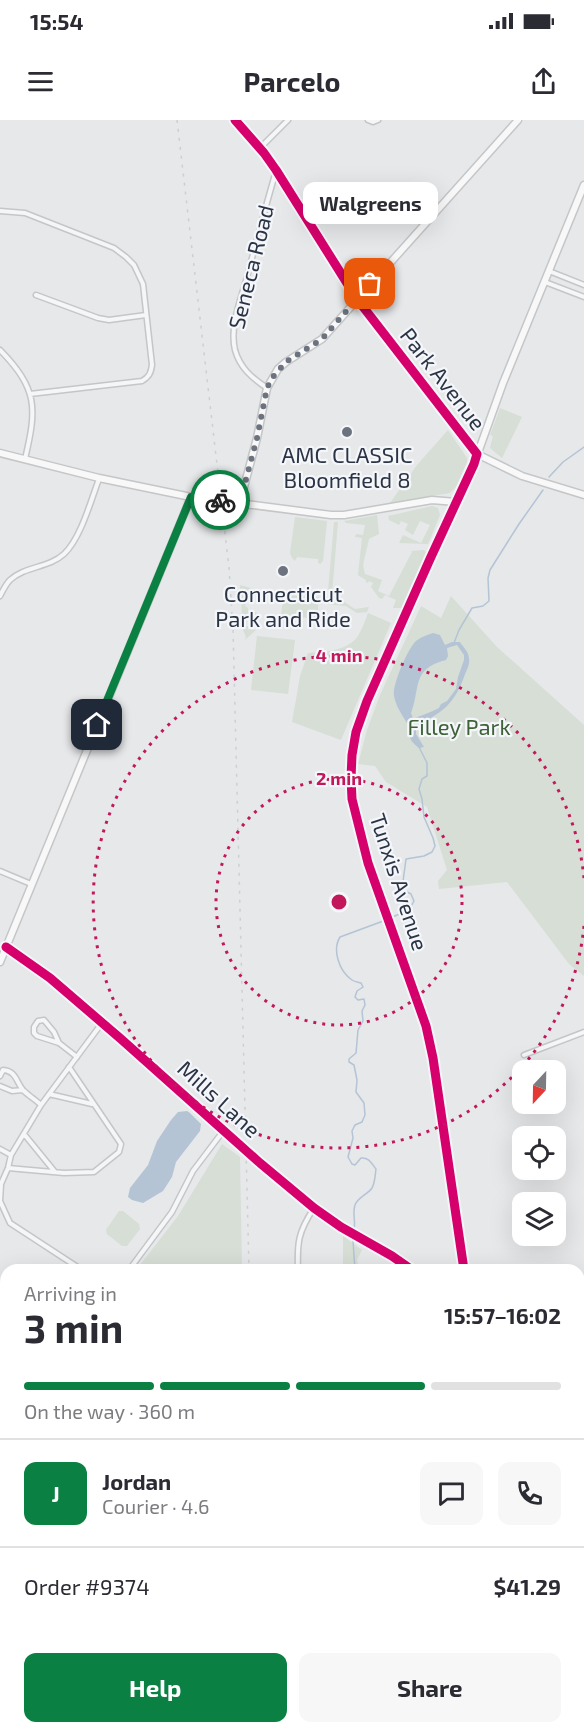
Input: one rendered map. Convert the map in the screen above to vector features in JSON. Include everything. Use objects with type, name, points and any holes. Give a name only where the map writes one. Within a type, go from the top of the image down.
[{"type":"main road","name":"Park Avenue","points":[[235,120],[276,170],[357,299],[477,454]]},
{"type":"main road","points":[[240,502],[267,388],[281,366],[322,339],[518,120]]},
{"type":"main road","name":"Tunxis Avenue","points":[[463,1264],[426,1026],[368,863],[352,800],[352,755],[356,732],[367,701],[474,464],[503,383],[584,185]]},
{"type":"main road","points":[[0,453],[99,478],[191,497],[301,511],[344,515],[432,500],[456,502]]},
{"type":"main road","points":[[477,454],[522,476],[584,495]]},
{"type":"main road","points":[[0,962],[191,497]]},
{"type":"street","points":[[260,148],[288,120]]},
{"type":"street","points":[[368,120],[373,122],[378,120]]},
{"type":"street","name":"Seneca Road","points":[[267,388],[241,363],[233,334],[276,170]]},
{"type":"street","points":[[0,211],[25,213],[114,248],[134,265],[142,284],[152,365],[147,378],[142,381],[30,394]]},
{"type":"street","points":[[549,271],[584,285]]},
{"type":"street","points":[[545,282],[584,297]]},
{"type":"street","points":[[36,295],[109,320],[146,315]]},
{"type":"street","points":[[0,350],[19,370],[30,394],[33,420],[25,459]]},
{"type":"street","points":[[0,596],[10,580],[48,564],[64,553],[80,527],[99,478]]},
{"type":"street","points":[[0,872],[31,884]]},
{"type":"street","name":"Mills Lane","points":[[6,947],[33,964],[314,1208],[403,1264]]},
{"type":"street","points":[[59,1043],[54,1032],[44,1020],[36,1024],[33,1031],[37,1036],[59,1043],[77,1057]]},
{"type":"street","points":[[73,1264],[10,1223],[0,1201],[1,1184],[11,1155],[41,1105],[102,1023]]},
{"type":"street","points":[[524,1055],[584,1032]]},
{"type":"street","points":[[8,1168],[94,1173],[119,1152],[121,1144],[69,1067]]},
{"type":"street","points":[[0,1076],[3,1070],[9,1071],[16,1077],[22,1090],[41,1105]]},
{"type":"street","points":[[0,1086],[12,1091],[22,1090]]},
{"type":"street","points":[[49,1094],[93,1104]]},
{"type":"street","points":[[133,1264],[172,1212],[193,1171],[224,1130]]},
{"type":"street","points":[[24,1134],[55,1172]]},
{"type":"street","points":[[0,1149],[11,1155]]},
{"type":"street","points":[[298,1264],[299,1237],[314,1208]]},
{"type":"green space","points":[[500,408],[522,417],[502,458],[490,448],[493,436],[490,435]]},
{"type":"green space","points":[[448,430],[467,458],[456,487],[450,493],[390,503],[417,465]]},
{"type":"green space","points":[[432,506],[438,508],[440,515],[428,544],[399,543],[403,535],[421,543],[430,525],[420,521],[413,535],[405,530],[408,524],[401,521],[399,525],[389,520],[388,516]]},
{"type":"green space","points":[[377,515],[379,534],[369,539],[363,565],[365,574],[382,580],[378,591],[389,596],[411,551],[424,550],[427,554],[403,608],[393,608],[396,600],[385,595],[382,599],[379,598],[371,587],[373,583],[366,582],[358,575],[362,538],[355,537],[356,534],[363,535],[365,525],[344,521]]},
{"type":"green space","points":[[295,517],[327,521],[323,561],[320,564],[318,559],[297,557],[295,561],[292,558],[290,553]]},
{"type":"green space","points":[[334,522],[338,522],[332,594],[355,609],[369,607],[367,612],[357,613],[346,606],[327,604]]},
{"type":"green space","points":[[240,585],[254,589],[253,597],[249,596],[245,606],[248,612],[253,614],[256,612],[259,618],[250,616],[247,618],[248,629],[256,630],[245,640],[246,637],[243,630]]},
{"type":"green space","points":[[284,595],[319,597],[317,619],[281,615]]},
{"type":"green space","name":"Filley Park","points":[[451,596],[497,647],[584,725],[584,976],[569,964],[507,882],[439,889],[438,881],[447,870],[427,807],[386,782],[375,766],[358,764],[380,695],[421,606],[441,618]]},
{"type":"green space","points":[[368,613],[391,623],[341,740],[292,722],[300,676],[308,653],[335,650],[354,641]]},
{"type":"green space","points":[[257,636],[295,640],[288,694],[251,690]]},
{"type":"green space","points":[[222,1144],[240,1157],[242,1264],[141,1264],[178,1216]]},
{"type":"green space","points":[[119,1211],[123,1211],[139,1224],[140,1229],[127,1246],[122,1246],[107,1234],[106,1230]]},
{"type":"green space","points":[[343,1236],[362,1250],[357,1260],[358,1264],[343,1264]]},
{"type":"water","points":[[433,633],[440,635],[445,645],[460,642],[468,654],[469,661],[460,687],[451,702],[416,727],[416,734],[424,747],[419,748],[411,739],[408,725],[395,700],[394,691],[401,667],[413,645],[420,638]],"holes":[[[457,645],[464,655],[456,689],[447,701],[439,708],[413,718],[411,713],[422,674],[427,668],[446,660],[447,648]]]},
{"type":"water","points":[[187,1111],[201,1124],[200,1131],[176,1162],[172,1177],[163,1191],[143,1203],[132,1200],[128,1197],[130,1188],[148,1165],[157,1141],[178,1112]]},
{"type":"waterway","points":[[549,477],[563,462],[584,447]]},
{"type":"waterway","points":[[454,643],[472,608],[483,606],[489,601],[490,570],[543,490]]},
{"type":"waterway","points":[[390,918],[409,910],[414,901],[411,894],[402,889],[406,859],[424,856],[432,852],[435,846],[424,817],[419,789],[422,779],[427,776],[427,763],[419,747]]},
{"type":"waterway","points":[[354,1229],[355,1205],[372,1188],[376,1169],[366,1159],[361,1158],[355,1165],[348,1157],[353,1138],[352,1131],[355,1125],[362,1122],[365,1115],[364,1103],[356,1092],[357,1080],[354,1065],[349,1062],[349,1059],[356,1053],[358,1030],[363,1021],[362,1011],[365,1005],[364,999],[358,1000],[355,997],[357,991],[363,987],[361,983],[347,976],[340,966],[337,948],[340,937],[386,920]]},
{"type":"waterway","points":[[353,1241],[355,1264]]},
{"type":"railway","points":[[177,120],[229,568],[233,629],[249,1264]]},
{"type":"cycle path","points":[[235,120],[276,170],[357,299],[477,454],[367,701],[356,732],[351,778],[352,799],[368,863],[426,1026],[433,1058],[463,1264]]},
{"type":"cycle path","points":[[6,947],[50,978],[314,1208],[403,1264]]},
{"type":"way so far","points":[[220,500],[240,502],[267,388],[278,369],[322,339],[370,284]]},
{"type":"place","name":"Walgreens","points":[[370,284]]},
{"type":"place","name":"AMC CLASSIC Bloomfield 8","points":[[347,432]]},
{"type":"place","name":"Connecticut Park and Ride","points":[[283,571]]},
{"type":"route","points":[[97,725],[191,497],[220,500]]}]
